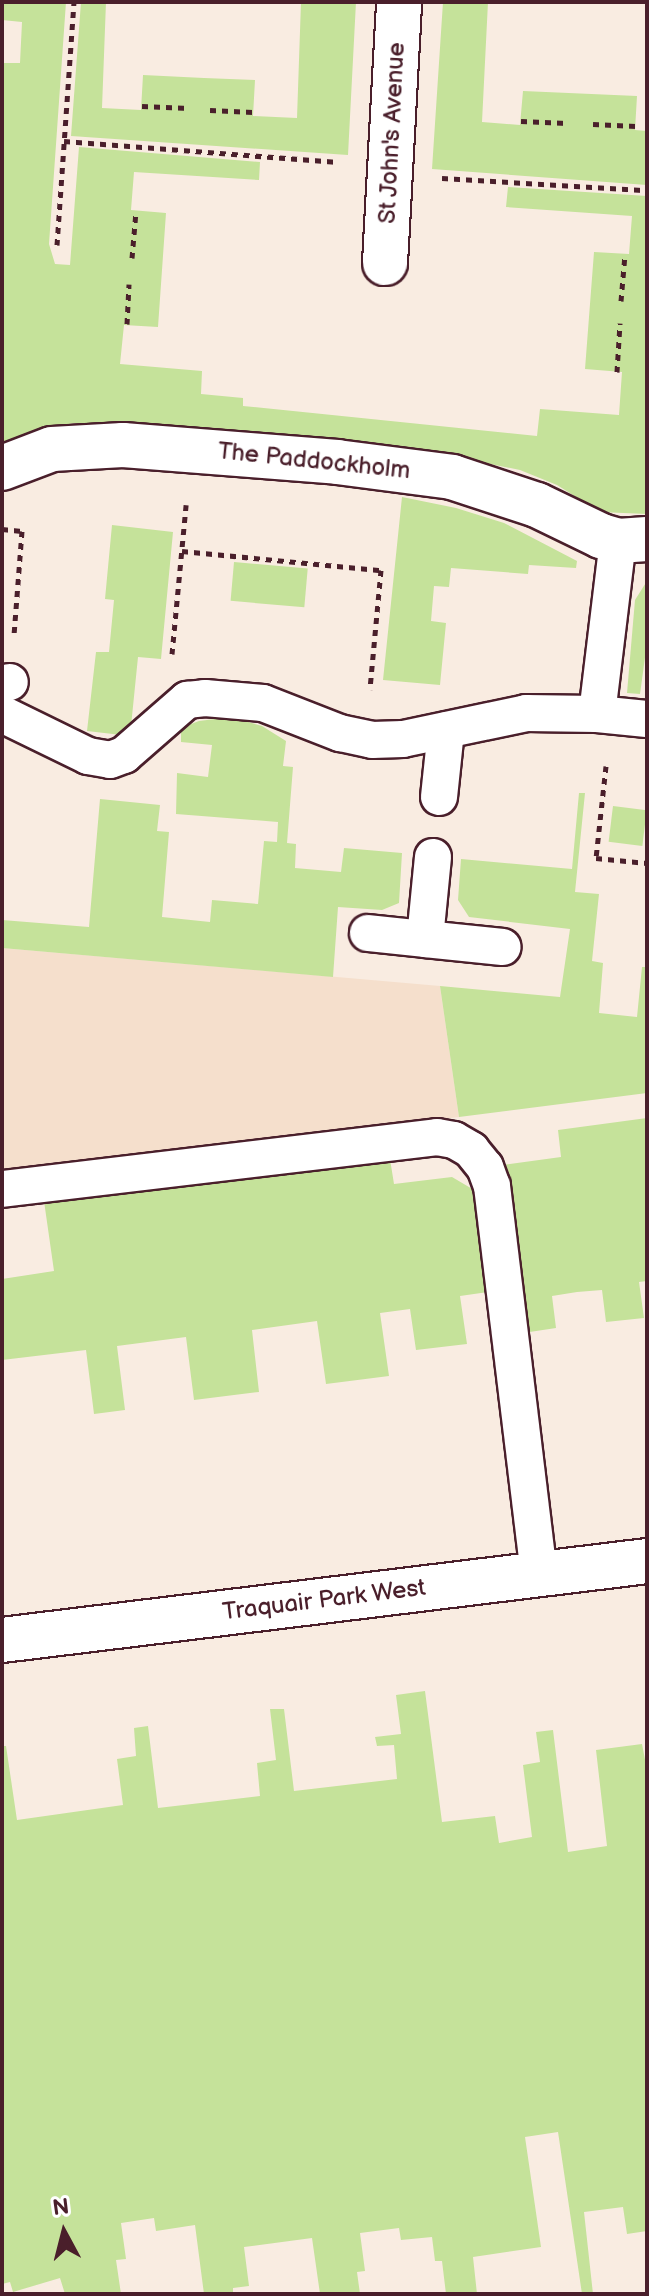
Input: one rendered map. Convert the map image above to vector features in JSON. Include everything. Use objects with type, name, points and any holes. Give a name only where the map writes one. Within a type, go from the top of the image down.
[{"type":"street","name":"St John's Avenue","points":[[385,263],[399,2]]},
{"type":"street","name":"The Paddockholm","points":[[2,468],[33,454],[73,446],[191,448],[452,477],[498,490],[632,540]]},
{"type":"street","name":"Traquair Park West","points":[[2,1640],[647,1561]]},
{"type":"lane","name":"The Paddockholm","points":[[597,714],[632,540]]},
{"type":"lane","points":[[5,694],[88,756],[110,760],[124,755],[187,700],[226,698],[263,703],[340,733],[389,740],[526,713],[597,714],[647,719]]},
{"type":"lane","points":[[439,797],[446,730]]},
{"type":"lane","points":[[425,939],[433,857]]},
{"type":"lane","points":[[368,933],[503,947]]},
{"type":"lane","points":[[2,1189],[437,1137],[454,1140],[471,1150],[485,1167],[492,1186],[539,1574]]},
{"type":"path","points":[[57,245],[74,2]]},
{"type":"path","points":[[142,106],[189,108]]},
{"type":"path","points":[[210,110],[253,112]]},
{"type":"path","points":[[521,121],[567,123]]},
{"type":"path","points":[[593,124],[636,126]]},
{"type":"path","points":[[132,258],[136,211]]},
{"type":"path","points":[[621,301],[625,254]]},
{"type":"path","points":[[127,324],[129,284]]},
{"type":"path","points":[[617,372],[620,323]]},
{"type":"path","points":[[165,719],[191,448]]},
{"type":"path","points":[[2,529],[22,531],[5,694]]},
{"type":"path","points":[[182,551],[381,570],[368,703],[340,733]]},
{"type":"path","points":[[597,714],[606,752],[606,776],[596,858],[647,863]]},
{"type":"shaded area","points":[[2,948],[440,986],[459,1117],[2,1173]]},
{"type":"green space","points":[[2,2],[66,2],[49,244],[55,264],[70,265],[79,147],[260,162],[259,180],[134,172],[131,210],[166,213],[158,327],[124,325],[120,364],[202,371],[201,394],[243,398],[243,406],[537,436],[540,409],[619,415],[622,372],[585,369],[594,252],[629,254],[632,216],[506,207],[508,187],[647,196],[647,514],[600,512],[557,485],[520,470],[440,454],[216,428],[75,423],[37,429],[2,443],[2,63],[20,63],[22,22],[2,20]]},
{"type":"green space","points":[[81,2],[106,2],[102,108],[141,110],[143,75],[255,80],[253,116],[297,118],[301,2],[356,2],[348,155],[71,136]]},
{"type":"green space","points":[[443,2],[488,2],[482,122],[520,125],[523,91],[637,96],[635,130],[647,131],[647,185],[432,169]]},
{"type":"green space","points":[[402,497],[456,508],[504,523],[577,561],[576,568],[529,565],[528,574],[451,568],[449,587],[434,586],[431,621],[446,623],[440,685],[383,680]]},
{"type":"green space","points":[[112,525],[173,532],[161,659],[138,657],[130,736],[87,731],[96,652],[109,652],[114,600],[105,599]]},
{"type":"green space","points":[[234,562],[308,568],[304,607],[231,601]]},
{"type":"green space","points":[[647,581],[647,643],[640,694],[627,693],[635,600]]},
{"type":"green space","points":[[231,717],[262,726],[286,741],[283,766],[293,767],[287,843],[296,844],[295,868],[341,872],[344,848],[402,853],[399,903],[382,910],[338,907],[333,977],[2,948],[2,920],[89,927],[100,799],[160,805],[157,831],[169,832],[162,917],[210,922],[212,900],[258,904],[264,841],[277,842],[278,822],[176,814],[177,773],[208,777],[212,745],[181,742],[181,728],[199,721]]},
{"type":"green space","points":[[579,793],[585,793],[575,892],[599,894],[592,961],[603,963],[599,1013],[637,1017],[642,967],[647,967],[647,1093],[459,1117],[440,986],[560,997],[570,929],[469,917],[458,900],[461,859],[572,869]]},
{"type":"green space","points":[[613,806],[647,810],[642,846],[609,842]]},
{"type":"green space","points":[[647,1118],[647,1281],[639,1282],[644,1318],[606,1322],[602,1290],[577,1292],[552,1296],[556,1328],[523,1333],[502,1165],[561,1157],[558,1130]]},
{"type":"green space","points":[[390,1159],[394,1184],[452,1177],[474,1190],[488,1292],[460,1296],[467,1344],[416,1350],[410,1309],[380,1313],[389,1376],[326,1384],[317,1321],[252,1330],[259,1392],[194,1400],[186,1337],[117,1346],[125,1410],[94,1414],[86,1350],[2,1360],[2,1279],[54,1271],[44,1201]]},
{"type":"green space","points":[[425,1691],[442,1822],[495,1816],[499,1843],[532,1837],[523,1765],[540,1762],[536,1732],[553,1730],[568,1852],[607,1846],[596,1750],[642,1744],[647,1770],[647,2231],[627,2234],[623,2207],[584,2212],[593,2294],[582,2294],[558,2132],[525,2137],[541,2247],[473,2257],[477,2294],[446,2294],[442,2261],[435,2261],[432,2237],[401,2240],[399,2228],[360,2233],[365,2271],[357,2272],[360,2294],[320,2294],[312,2238],[244,2247],[249,2286],[233,2288],[233,2294],[204,2294],[195,2225],[156,2231],[154,2218],[121,2223],[126,2259],[116,2260],[121,2294],[65,2294],[60,2278],[13,2292],[10,2282],[2,2284],[2,1746],[6,1746],[17,1820],[123,1805],[117,1759],[136,1756],[134,1728],[148,1726],[158,1808],[260,1796],[257,1763],[276,1760],[270,1709],[284,1709],[294,1791],[397,1779],[394,1745],[377,1746],[375,1737],[401,1734],[396,1695]]}]
